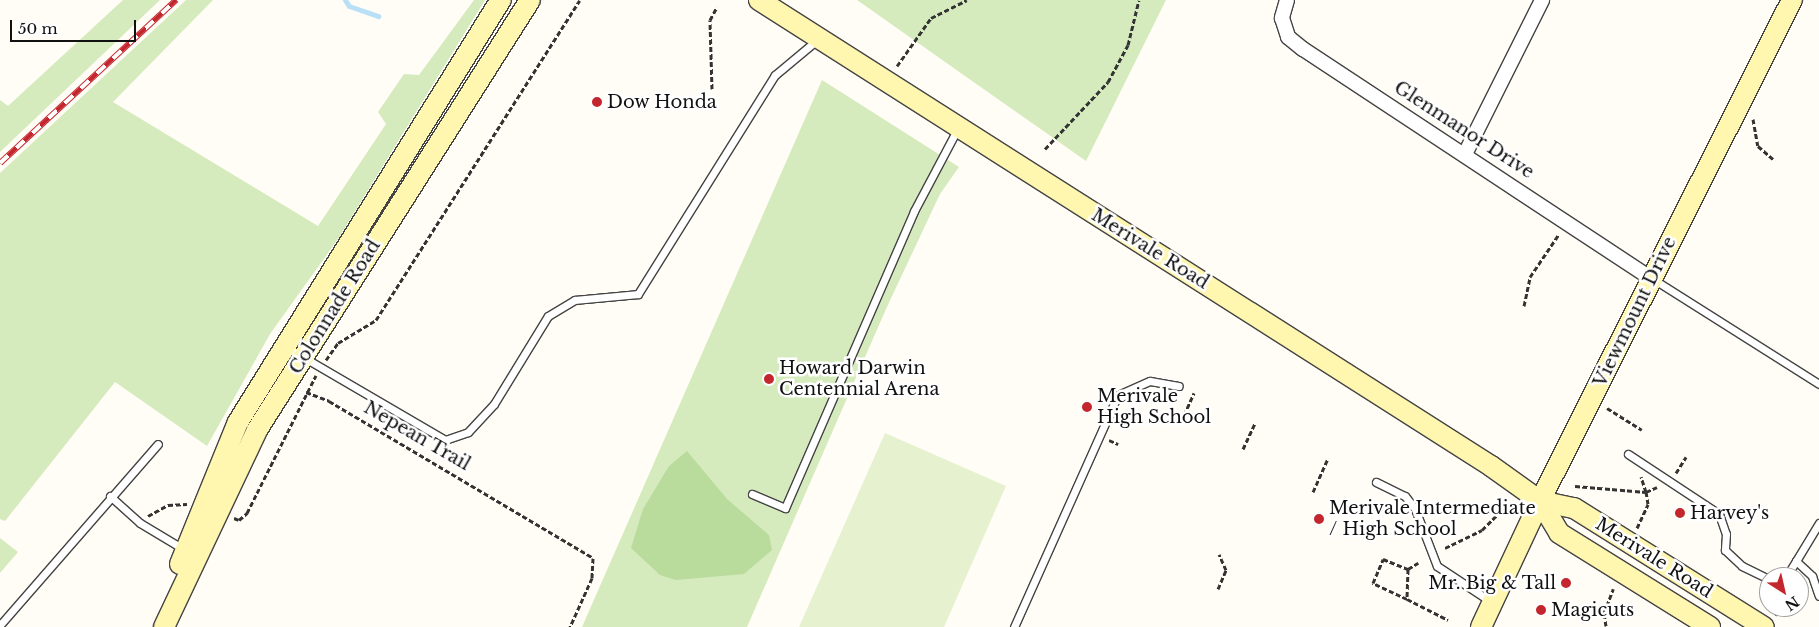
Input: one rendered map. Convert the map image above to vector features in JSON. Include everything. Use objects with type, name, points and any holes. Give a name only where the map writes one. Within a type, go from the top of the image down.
[{"type":"street","name":"Colonnade Road","points":[[159,627],[185,550],[238,422],[501,0]]},
{"type":"street","name":"Colonnade Road","points":[[164,627],[257,430],[530,0]]},
{"type":"street","name":"Merivale Road","points":[[759,0],[1540,501],[1574,508],[1764,627]]},
{"type":"street","name":"Glenmanor Drive","points":[[1287,0],[1282,18],[1288,37],[1466,152],[1650,278]]},
{"type":"street","points":[[1466,152],[1542,0]]},
{"type":"street","name":"Viewmount Drive","points":[[1481,627],[1540,501],[1650,278],[1792,0]]},
{"type":"street","name":"Merivale Road","points":[[1540,501],[1559,533],[1710,627]]},
{"type":"lane","points":[[286,346],[303,359],[445,440],[468,432],[494,404],[548,316],[575,300],[638,294],[776,75],[819,38]]},
{"type":"lane","points":[[752,494],[784,508],[911,217],[958,128]]},
{"type":"lane","points":[[1650,278],[1819,384]]},
{"type":"lane","points":[[1014,627],[1118,395],[1150,381],[1180,386]]},
{"type":"lane","points":[[0,625],[110,496],[158,444]]},
{"type":"lane","points":[[1628,454],[1719,514],[1726,534],[1725,550],[1742,566],[1759,574]]},
{"type":"lane","points":[[1376,482],[1405,496],[1416,509],[1437,566],[1493,603]]},
{"type":"lane","points":[[110,496],[140,523],[185,550]]},
{"type":"lane","points":[[1792,567],[1819,523]]},
{"type":"lane","points":[[1796,561],[1812,576],[1819,596]]},
{"type":"path","points":[[338,343],[376,320],[580,0]]},
{"type":"path","points":[[886,81],[931,18],[967,0]]},
{"type":"path","points":[[1046,149],[1108,82],[1128,45],[1139,0]]},
{"type":"path","points":[[712,90],[710,20],[717,7]]},
{"type":"path","points":[[1740,102],[1751,110],[1758,146],[1772,159]]},
{"type":"path","points":[[1524,306],[1530,277],[1568,221]]},
{"type":"path","name":"Nepean Trail","points":[[218,510],[239,520],[247,513],[306,392],[316,393],[593,558],[592,578],[570,627]]},
{"type":"path","points":[[1181,422],[1194,393]]},
{"type":"path","points":[[1604,406],[1642,430]]},
{"type":"path","points":[[1243,449],[1255,423]]},
{"type":"path","points":[[1574,486],[1646,492],[1670,482],[1686,457]]},
{"type":"path","points":[[1314,492],[1328,458]]},
{"type":"path","points":[[1636,531],[1648,504],[1641,475],[1645,466]]},
{"type":"path","points":[[140,523],[156,510],[190,504]]},
{"type":"path","points":[[1445,548],[1482,530],[1497,515]]},
{"type":"path","points":[[1218,589],[1226,570],[1220,554]]},
{"type":"path","points":[[1408,569],[1384,560],[1373,583],[1448,620]]},
{"type":"path","points":[[1408,569],[1418,563]]},
{"type":"path","points":[[1406,599],[1408,569]]},
{"type":"path","points":[[1606,626],[1604,613],[1613,589]]},
{"type":"green space","points":[[123,0],[160,0],[0,152],[0,100],[8,106]]},
{"type":"green space","points":[[186,0],[213,0],[113,102],[318,226],[386,124],[378,112],[404,74],[419,75],[474,0],[485,0],[338,239],[270,334],[207,446],[115,382],[5,521],[0,519],[0,173]]},
{"type":"green space","points":[[857,0],[1166,0],[1086,161]]},
{"type":"green space","points":[[822,80],[959,167],[940,194],[886,309],[747,627],[582,627]]},
{"type":"green space","points":[[885,433],[1006,486],[944,627],[799,627]]},
{"type":"green space","points":[[687,451],[727,499],[769,535],[772,550],[744,574],[676,580],[660,575],[631,548],[643,509],[669,466]]},
{"type":"green space","points":[[0,538],[18,552],[0,573]]},
{"type":"waterway","points":[[345,0],[349,6],[378,16]]},
{"type":"railway","points":[[0,163],[176,0]]},
{"type":"place","name":"Dow Honda","points":[[597,102]]},
{"type":"place","name":"Howard Darwin Centennial Arena","points":[[769,379]]},
{"type":"place","name":"Merivale High School","points":[[1087,407]]},
{"type":"place","name":"Harvey's","points":[[1680,513]]},
{"type":"place","name":"Merivale Intermediate / High School","points":[[1319,519]]},
{"type":"place","name":"Mr. Big & Tall","points":[[1566,583]]},
{"type":"place","name":"Magicuts","points":[[1541,610]]}]
